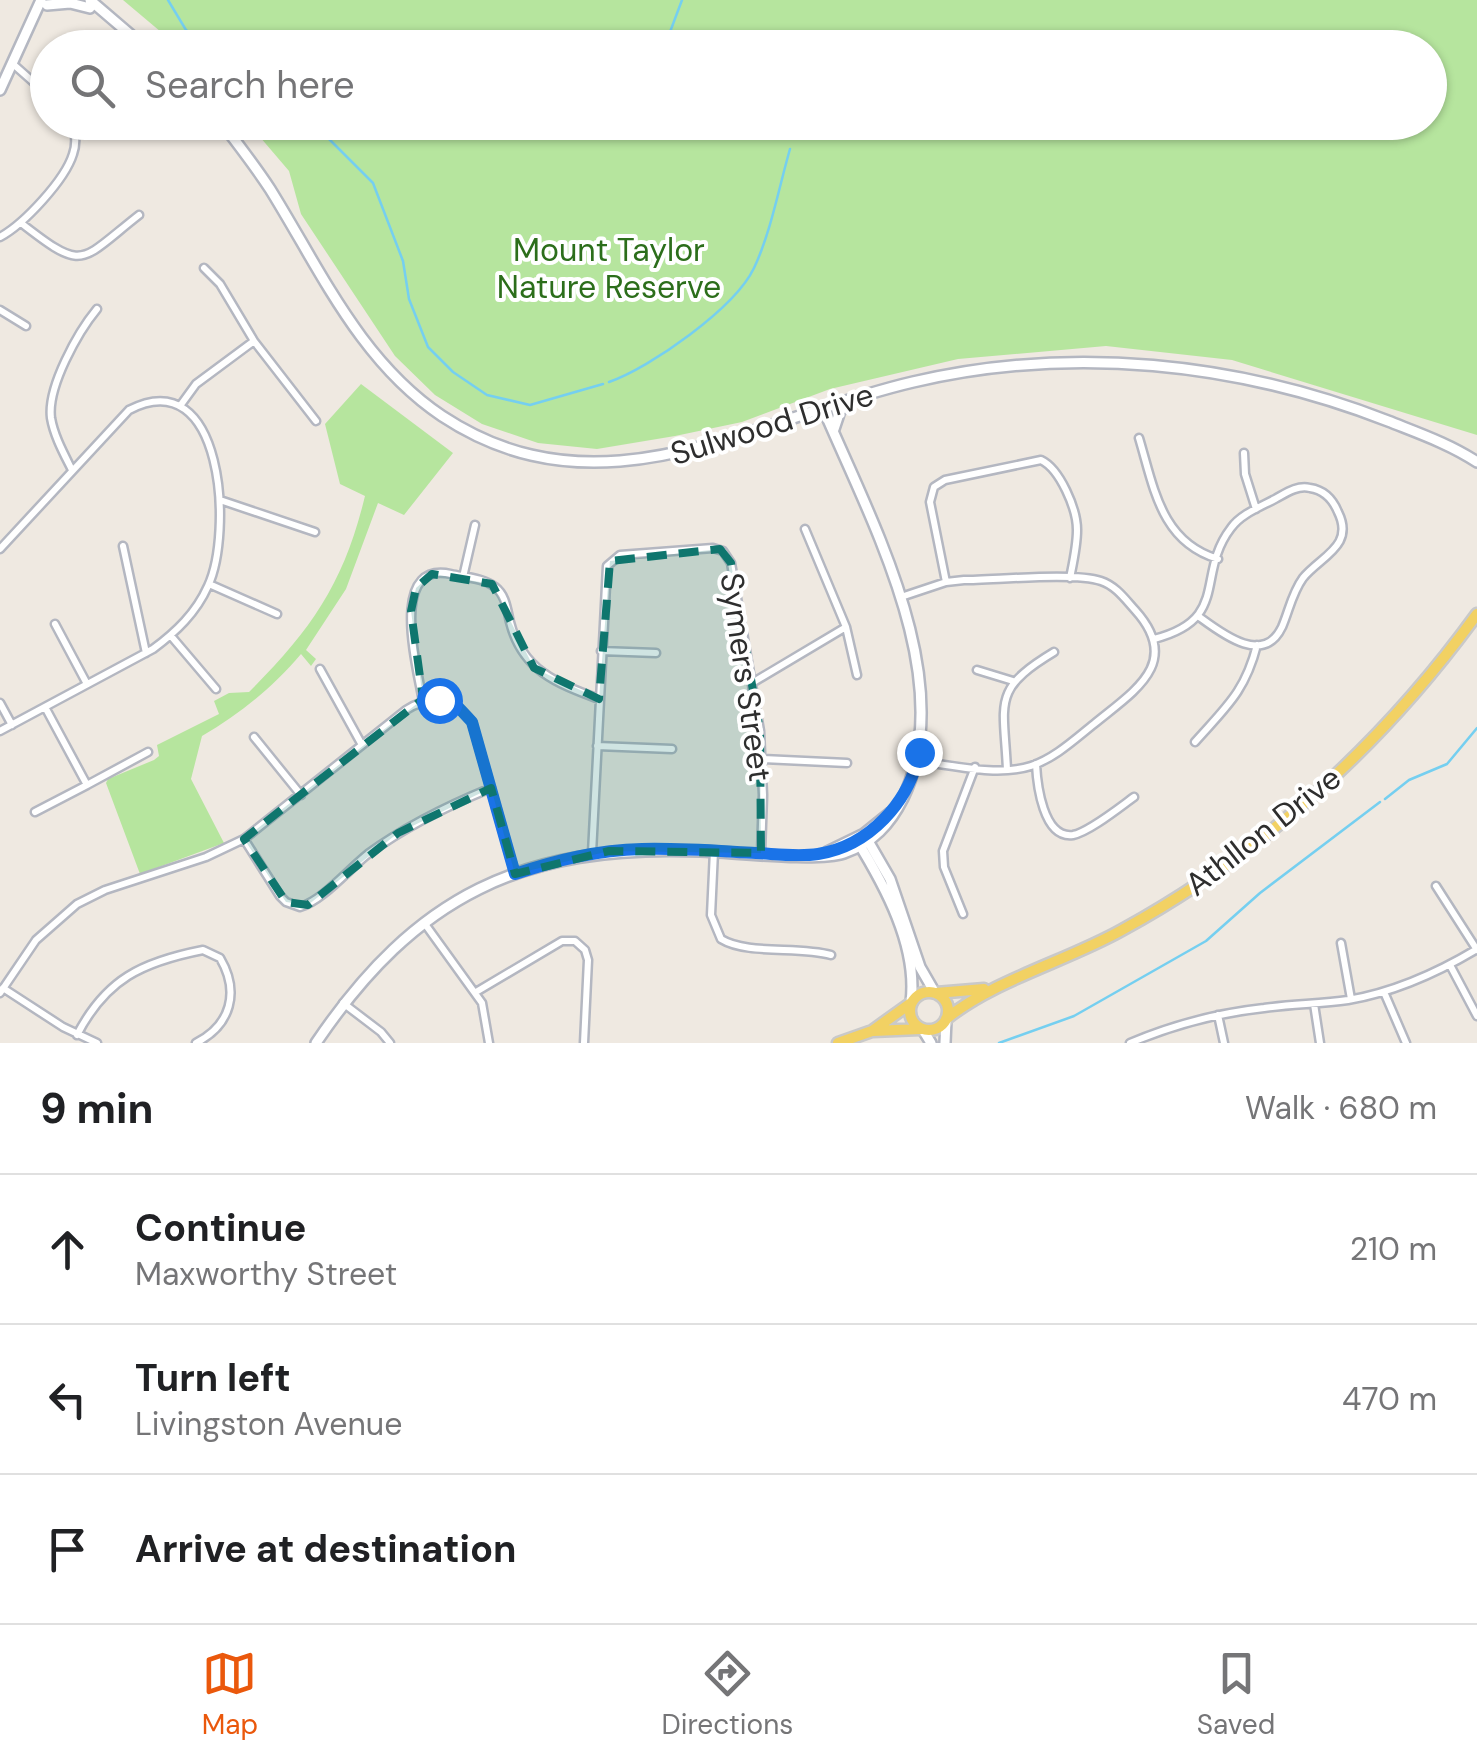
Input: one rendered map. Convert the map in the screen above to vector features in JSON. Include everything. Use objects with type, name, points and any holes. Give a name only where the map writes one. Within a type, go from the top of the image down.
[{"type":"main road","name":"Athllon Drive","points":[[946,1019],[966,1004],[1080,952],[1179,897],[1271,832],[1351,761],[1416,692],[1477,614]]},
{"type":"main road","name":"Athllon Drive","points":[[935,993],[1002,986]]},
{"type":"main road","points":[[838,1043],[872,1031],[921,993],[935,993],[946,1004],[946,1019],[936,1029],[872,1031]]},
{"type":"main road","points":[[911,1003],[911,1019],[923,1030]]},
{"type":"street","points":[[76,0],[90,4],[124,30]]},
{"type":"street","points":[[0,90],[34,17],[40,17],[42,1],[90,4]]},
{"type":"street","points":[[13,64],[30,80]]},
{"type":"street","points":[[0,237],[21,223],[69,163],[74,140]]},
{"type":"street","name":"Sulwood Drive","points":[[234,140],[376,357],[419,399],[455,424],[493,443],[562,461],[622,464],[698,449],[913,382],[996,368],[1100,362],[1245,378],[1318,396],[1404,427],[1477,460]]},
{"type":"street","points":[[21,223],[57,251],[77,257],[93,251],[139,215]]},
{"type":"street","points":[[204,268],[220,284],[254,342],[316,420]]},
{"type":"street","points":[[72,470],[52,424],[51,401],[84,324],[97,309]]},
{"type":"street","points":[[0,310],[26,326]]},
{"type":"street","points":[[180,406],[196,384],[254,342]]},
{"type":"street","points":[[833,432],[840,411],[854,399]]},
{"type":"street","points":[[0,549],[129,410],[151,402],[180,406],[204,430],[220,500],[220,538],[210,584],[188,619],[146,653],[0,730]]},
{"type":"street","points":[[824,408],[900,597],[918,684],[917,761],[902,800],[882,831],[875,861],[911,967],[911,1003]]},
{"type":"street","points":[[1139,438],[1155,494],[1175,532],[1190,548],[1218,559]]},
{"type":"street","points":[[1244,453],[1256,509]]},
{"type":"street","points":[[946,582],[930,502],[934,487],[945,480],[1040,460],[1055,472],[1076,519],[1078,534],[1070,578]]},
{"type":"street","points":[[1154,639],[1186,628],[1198,616],[1233,524],[1293,489],[1316,489],[1332,501],[1344,527],[1336,548],[1302,579],[1278,634],[1257,646],[1230,639],[1198,616]]},
{"type":"street","points":[[220,500],[315,532]]},
{"type":"street","points":[[464,577],[475,525]]},
{"type":"street","points":[[805,528],[846,627],[857,675]]},
{"type":"street","points":[[124,546],[146,653]]},
{"type":"street","name":"Symers Street","points":[[592,853],[605,573],[610,561],[620,555],[714,548],[723,551],[730,564],[752,683],[763,759],[761,853]]},
{"type":"street","points":[[423,702],[412,632],[412,597],[421,581],[444,572],[492,584],[498,589],[517,644],[534,668],[557,684],[599,698]]},
{"type":"street","points":[[900,597],[946,582],[1096,579],[1117,590],[1146,622],[1154,639],[1153,667],[1141,686],[1063,748],[1036,764],[1007,770],[917,761]]},
{"type":"street","points":[[210,584],[277,614]]},
{"type":"street","points":[[56,624],[87,684]]},
{"type":"street","points":[[752,683],[846,627]]},
{"type":"street","points":[[170,636],[216,689]]},
{"type":"street","points":[[1195,742],[1240,691],[1257,646]]},
{"type":"street","points":[[601,650],[656,653]]},
{"type":"street","points":[[1007,770],[1006,695],[1024,670],[1054,652]]},
{"type":"street","points":[[320,669],[362,745]]},
{"type":"street","points":[[976,670],[1013,681]]},
{"type":"street","points":[[96,1043],[2,990],[36,940],[77,904],[105,890],[206,857],[244,839],[406,710],[423,702],[444,701],[469,716],[515,874]]},
{"type":"street","points":[[0,703],[12,724]]},
{"type":"street","points":[[46,706],[87,785]]},
{"type":"street","points":[[254,737],[301,795]]},
{"type":"street","points":[[597,746],[672,749]]},
{"type":"street","points":[[35,812],[148,752]]},
{"type":"street","points":[[763,759],[847,763]]},
{"type":"street","points":[[1036,764],[1040,800],[1056,829],[1065,834],[1081,832],[1134,797]]},
{"type":"street","points":[[963,914],[947,877],[944,851],[974,768]]},
{"type":"street","points":[[244,839],[280,896],[300,907],[398,833],[491,788]]},
{"type":"street","points":[[316,1043],[343,1003],[381,959],[424,922],[456,901],[515,874],[592,853],[645,849],[823,856],[845,852],[902,800]]},
{"type":"street","points":[[802,855],[828,852],[882,831]]},
{"type":"street","points":[[862,840],[898,898],[920,967],[935,993]]},
{"type":"street","points":[[714,851],[711,915],[721,940],[731,946],[810,950],[831,955]]},
{"type":"street","points":[[845,852],[875,861]]},
{"type":"street","points":[[1130,1043],[1170,1027],[1218,1015],[1351,1000],[1384,992],[1450,965],[1477,950],[1436,886]]},
{"type":"street","points":[[424,922],[476,992],[486,1014],[488,1043]]},
{"type":"street","points":[[476,992],[562,941],[574,941],[585,950],[588,960],[584,1043]]},
{"type":"street","points":[[1341,943],[1351,1000]]},
{"type":"street","points":[[78,1036],[96,1002],[120,980],[203,950],[220,958],[232,997],[222,1021],[196,1043]]},
{"type":"street","points":[[1450,965],[1477,1016]]},
{"type":"street","points":[[1384,992],[1406,1043]]},
{"type":"street","points":[[343,1003],[390,1043]]},
{"type":"street","points":[[1314,1004],[1320,1043]]},
{"type":"street","points":[[1218,1015],[1224,1043]]},
{"type":"street","points":[[945,1043],[946,1019]]},
{"type":"street","points":[[923,1030],[931,1043]]},
{"type":"highlighted area","points":[[720,549],[731,563],[760,731],[761,853],[609,851],[515,874],[491,788],[398,833],[308,905],[286,902],[244,839],[423,699],[411,611],[416,588],[432,574],[492,584],[534,668],[599,699],[610,561]]},
{"type":"green space","name":"Mount Taylor Nature Reserve","points":[[123,0],[1477,0],[1477,435],[1232,360],[1106,346],[958,359],[830,389],[742,422],[675,436],[597,449],[538,443],[482,424],[435,395],[395,356],[301,214],[289,171],[263,140],[1447,140],[1447,30],[159,30]]},
{"type":"green space","points":[[361,384],[453,453],[404,515],[378,503],[346,589],[306,650],[316,659],[311,666],[301,654],[255,699],[202,736],[191,779],[224,843],[140,874],[106,783],[154,760],[159,756],[157,745],[219,714],[214,701],[229,693],[249,692],[291,647],[323,603],[347,554],[365,496],[340,484],[325,424]]},
{"type":"waterway","points":[[168,0],[186,30]]},
{"type":"waterway","points":[[671,30],[682,0]]},
{"type":"waterway","points":[[330,140],[373,183],[403,261],[409,299],[428,347],[453,372],[487,395],[530,405],[603,384]]},
{"type":"waterway","points":[[609,382],[646,364],[690,335],[744,284],[765,240],[790,149]]},
{"type":"waterway","points":[[1385,799],[1409,780],[1447,764],[1477,728]]},
{"type":"waterway","points":[[999,1043],[1074,1016],[1206,941],[1260,893],[1380,802]]},
{"type":"route","points":[[439,700],[459,708],[472,722],[515,874],[609,851],[802,855],[828,852],[856,839],[889,815],[902,800],[919,752]]}]
